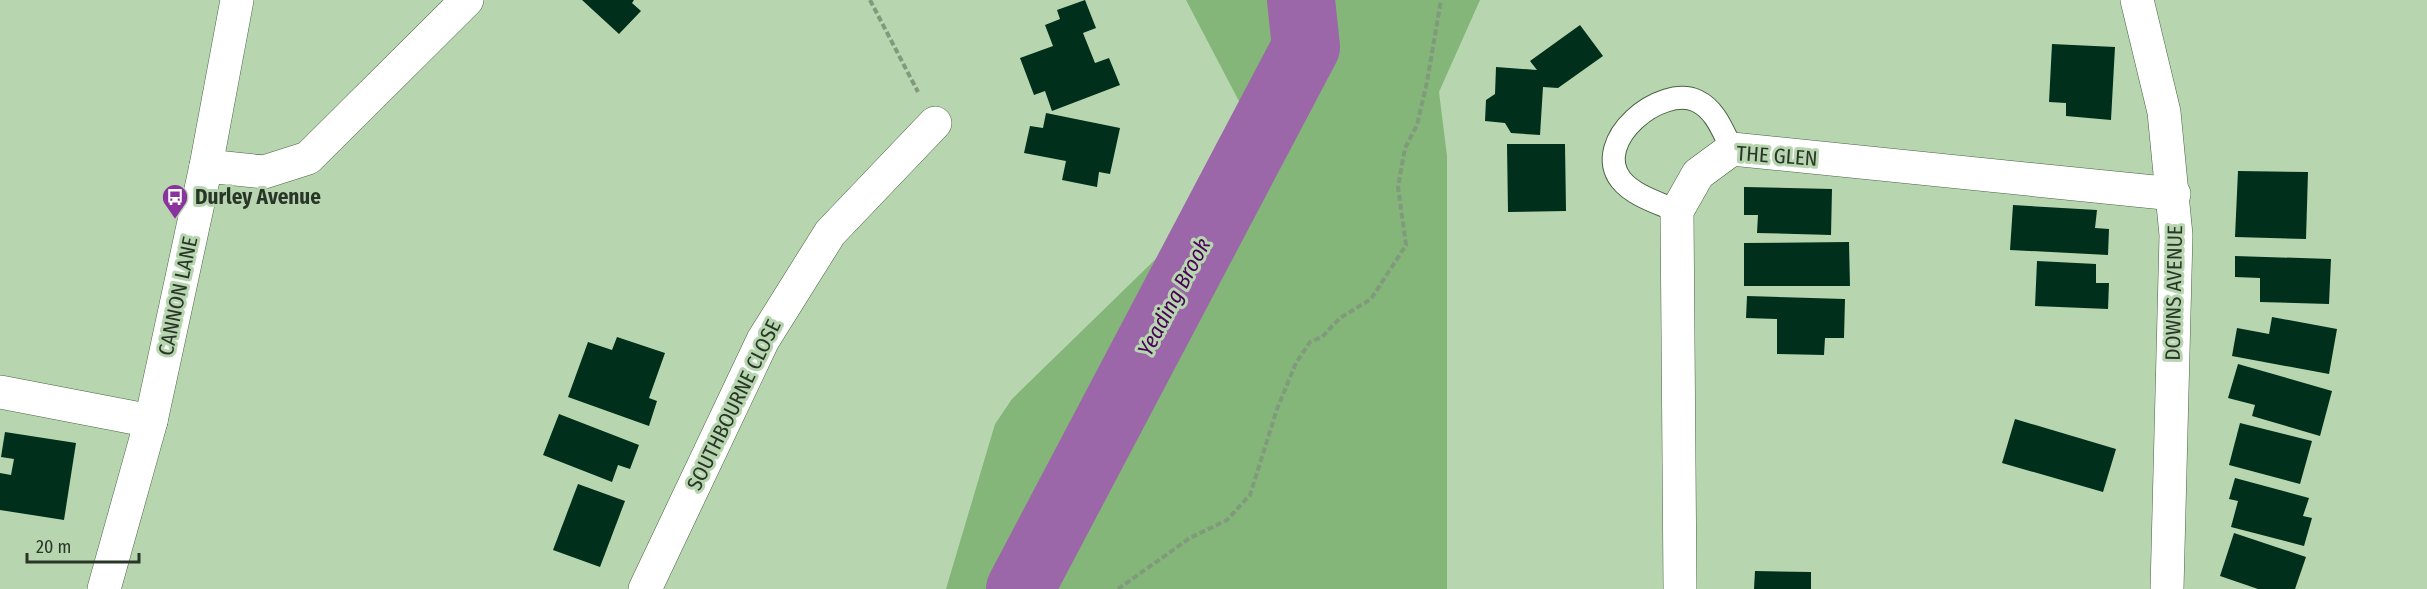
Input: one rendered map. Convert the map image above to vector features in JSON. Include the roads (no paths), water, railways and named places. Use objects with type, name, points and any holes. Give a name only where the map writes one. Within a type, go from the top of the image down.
[{"type":"street","name":"CANNON LANE","points":[[104,589],[151,421],[206,166],[237,0]]},
{"type":"street","points":[[206,166],[264,172],[308,158],[467,0]]},
{"type":"street","name":"DOWNS AVENUE","points":[[2137,0],[2164,111],[2174,194],[2176,235],[2167,589]]},
{"type":"street","name":"SOUTHBOURNE CLOSE","points":[[645,589],[763,340],[830,233],[935,123]]},
{"type":"street","name":"THE GLEN","points":[[1677,211],[1698,174],[1732,149],[2174,194]]},
{"type":"street","points":[[1677,211],[1680,589]]},
{"type":"street","points":[[0,392],[151,421]]},
{"type":"lane","points":[[1677,211],[1630,190],[1619,178],[1614,159],[1618,137],[1630,122],[1662,102],[1677,97],[1697,101],[1714,114],[1732,149]]},
{"type":"waterway","name":"Yeading Brook","points":[[1020,589],[1306,47],[1301,0]]},
{"type":"place","name":"Durley Avenue","points":[[175,220]]}]
